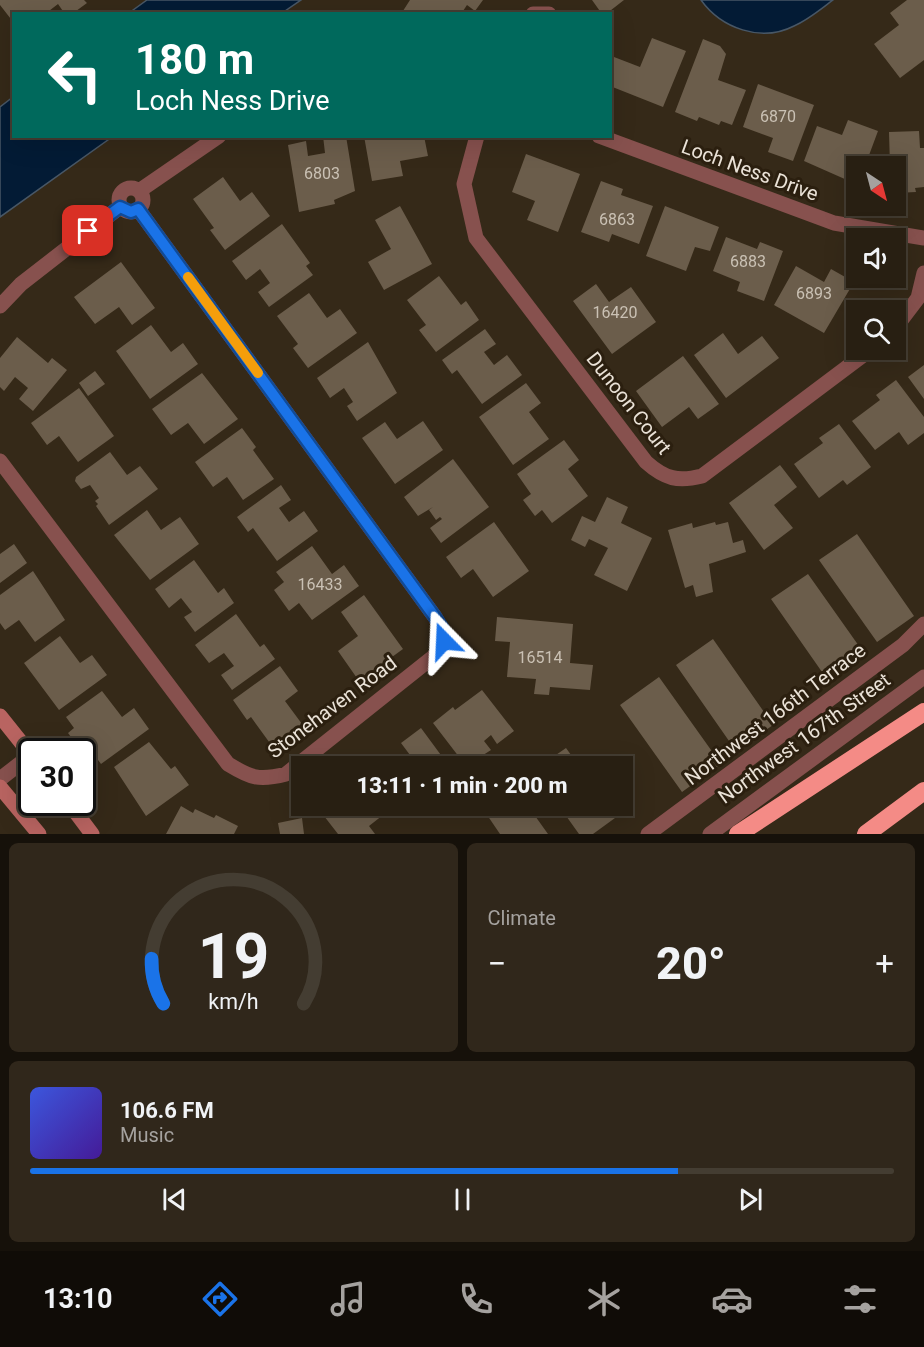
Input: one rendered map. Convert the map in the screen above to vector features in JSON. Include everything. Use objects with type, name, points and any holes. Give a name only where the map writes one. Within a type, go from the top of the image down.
[{"type":"highway","points":[[738,834],[924,712]]},
{"type":"highway","points":[[866,834],[924,790]]},
{"type":"main road","points":[[0,716],[18,739]]},
{"type":"main road","points":[[0,788],[39,834]]},
{"type":"main road","points":[[78,816],[92,834]]},
{"type":"street","points":[[139,191],[216,138]]},
{"type":"street","name":"Dunoon Court","points":[[476,138],[464,184],[476,238],[646,462],[659,474],[674,480],[702,476],[857,360]]},
{"type":"street","name":"Loch Ness Drive","points":[[604,138],[834,224],[924,238]]},
{"type":"street","points":[[132,188],[139,191],[143,199],[138,209],[131,212],[120,207],[118,199],[121,192],[132,188]]},
{"type":"street","points":[[0,306],[21,284],[120,207]]},
{"type":"street","name":"Stonehaven Road","points":[[0,461],[228,764],[245,774],[264,779],[286,774],[438,653],[444,641],[442,628],[435,617],[138,209]]},
{"type":"street","points":[[906,314],[918,298],[924,273]]},
{"type":"street","name":"Northwest 166th Terrace","points":[[648,834],[903,645],[924,624]]},
{"type":"street","name":"Northwest 167th Street","points":[[710,834],[924,677]]},
{"type":"street","points":[[0,778],[18,765]]},
{"type":"water","points":[[147,0],[301,0],[283,12],[130,12]]},
{"type":"water","points":[[701,0],[833,0],[799,24],[781,31],[755,33],[731,25],[719,18]]},
{"type":"water","points":[[12,98],[12,138],[111,138],[0,217],[0,107]]},
{"type":"building","points":[[0,0],[84,0],[87,3],[75,12],[64,12],[58,4],[48,12],[12,12],[12,20],[0,5]]},
{"type":"building","points":[[410,0],[483,0],[475,11],[467,5],[462,12],[402,12]]},
{"type":"building","points":[[592,0],[624,0],[609,12],[601,12]]},
{"type":"building","points":[[907,0],[924,0],[924,60],[900,78],[874,44],[899,25],[890,13]]},
{"type":"building","points":[[652,38],[686,51],[663,107],[612,87],[614,57],[640,67]]},
{"type":"building","points":[[703,39],[720,46],[726,54],[718,80],[746,90],[732,125],[721,121],[719,125],[699,117],[697,121],[675,112]]},
{"type":"building","points":[[758,84],[814,105],[793,161],[768,152],[773,138],[743,127]]},
{"type":"building","points":[[848,120],[878,131],[869,156],[846,156],[846,180],[804,161],[817,126],[842,135]]},
{"type":"building","points":[[919,131],[920,148],[924,148],[924,187],[915,188],[916,192],[906,192],[906,156],[890,156],[889,132]]},
{"type":"building","points":[[323,138],[346,138],[355,191],[334,200],[335,204],[299,212],[288,145],[306,141],[308,156],[325,153]]},
{"type":"building","points":[[364,138],[424,138],[428,156],[400,161],[403,176],[372,181]]},
{"type":"building","points":[[526,154],[580,174],[558,232],[527,220],[535,201],[512,192]]},
{"type":"building","points":[[223,177],[240,201],[252,192],[270,216],[225,250],[210,230],[214,228],[193,199]]},
{"type":"building","points":[[601,181],[623,189],[621,195],[653,206],[639,244],[612,234],[609,242],[581,232]]},
{"type":"building","points":[[400,206],[432,264],[384,290],[368,262],[391,249],[375,220]]},
{"type":"building","points":[[665,206],[719,227],[710,251],[695,247],[686,271],[646,256]]},
{"type":"building","points":[[282,224],[310,263],[306,266],[313,275],[269,307],[258,292],[270,283],[260,269],[246,280],[232,261]]},
{"type":"building","points":[[726,237],[757,249],[760,242],[783,251],[764,301],[737,291],[740,282],[713,271]]},
{"type":"building","points":[[121,262],[155,308],[132,325],[119,307],[95,324],[74,297]]},
{"type":"building","points":[[796,266],[824,282],[831,269],[846,277],[846,288],[850,288],[824,333],[774,305]]},
{"type":"building","points":[[439,276],[461,305],[466,301],[479,320],[436,352],[419,330],[426,325],[407,300]]},
{"type":"building","points":[[596,284],[609,302],[631,287],[656,322],[612,354],[573,301]]},
{"type":"building","points":[[309,293],[327,318],[340,309],[357,333],[308,368],[293,348],[298,344],[277,316]]},
{"type":"building","points":[[151,325],[171,352],[183,343],[198,364],[150,399],[116,351]]},
{"type":"building","points":[[485,329],[496,344],[484,352],[494,365],[507,355],[522,375],[482,404],[457,370],[452,374],[442,360]]},
{"type":"building","points":[[723,333],[738,354],[762,336],[779,358],[726,398],[694,355]]},
{"type":"building","points":[[17,337],[48,363],[52,358],[67,370],[33,411],[19,399],[28,388],[15,377],[4,391],[0,387],[0,358]]},
{"type":"building","points":[[368,342],[397,393],[357,421],[347,406],[353,402],[344,388],[330,398],[317,378]]},
{"type":"building","points":[[683,356],[719,404],[698,419],[689,407],[662,427],[636,391]]},
{"type":"building","points":[[924,365],[924,399],[908,377]]},
{"type":"building","points":[[95,371],[105,384],[88,396],[79,383]]},
{"type":"building","points":[[202,373],[238,419],[204,444],[188,423],[171,435],[152,409]]},
{"type":"building","points":[[896,380],[924,417],[924,433],[908,445],[899,432],[875,450],[852,421],[880,400],[876,395]]},
{"type":"building","points":[[526,383],[541,403],[529,412],[549,439],[513,465],[479,417]]},
{"type":"building","points":[[79,388],[114,436],[78,462],[59,436],[47,445],[31,423]]},
{"type":"building","points":[[423,421],[443,450],[395,484],[362,438],[385,422],[397,439]]},
{"type":"building","points":[[839,424],[871,467],[847,485],[843,480],[819,498],[794,464],[823,443],[819,438]]},
{"type":"building","points":[[242,428],[256,447],[253,450],[274,479],[243,500],[227,477],[213,487],[195,462]]},
{"type":"building","points":[[564,440],[579,460],[568,469],[588,496],[552,523],[542,510],[535,516],[523,500],[531,494],[517,474]]},
{"type":"building","points":[[110,452],[127,475],[140,466],[158,489],[109,525],[96,506],[98,504],[95,501],[99,498],[90,485],[81,489],[75,481],[76,477]]},
{"type":"building","points":[[453,459],[489,507],[441,543],[430,528],[442,519],[440,517],[436,520],[429,510],[433,507],[418,516],[404,497]]},
{"type":"building","points":[[780,465],[797,487],[774,505],[793,528],[764,550],[729,503]]},
{"type":"building","points":[[281,485],[291,500],[279,508],[289,522],[304,511],[318,531],[277,561],[253,528],[248,532],[237,517]]},
{"type":"building","points":[[607,497],[628,507],[621,523],[652,538],[627,591],[594,575],[608,548],[589,539],[585,547],[571,540],[582,516],[595,522]]},
{"type":"building","points":[[147,510],[161,530],[180,517],[199,544],[150,580],[114,535]]},
{"type":"building","points":[[494,522],[529,571],[493,597],[473,569],[461,578],[446,557]]},
{"type":"building","points":[[715,522],[716,525],[728,522],[733,543],[743,540],[746,552],[709,564],[713,592],[696,597],[693,585],[685,588],[668,530],[692,523],[693,528]]},
{"type":"building","points":[[857,534],[914,616],[877,642],[819,560]]},
{"type":"building","points":[[14,544],[27,563],[0,583],[0,554]]},
{"type":"building","points":[[312,546],[332,574],[344,565],[359,586],[312,620],[299,603],[289,611],[274,590],[284,582],[276,572]]},
{"type":"building","points":[[194,560],[218,593],[224,588],[234,603],[195,632],[184,617],[192,612],[181,598],[169,608],[155,589]]},
{"type":"building","points":[[33,571],[65,620],[35,642],[19,620],[5,630],[0,623],[0,595]]},
{"type":"building","points":[[808,574],[866,656],[829,682],[771,599]]},
{"type":"building","points":[[364,595],[403,649],[359,681],[338,651],[358,636],[341,612]]},
{"type":"building","points":[[236,614],[260,647],[264,644],[275,659],[232,690],[221,675],[234,666],[224,653],[209,663],[195,645]]},
{"type":"building","points":[[497,617],[573,624],[570,663],[593,665],[590,690],[550,687],[549,695],[534,694],[536,679],[507,677],[510,642],[495,641]]},
{"type":"building","points":[[60,636],[80,663],[92,655],[107,675],[59,710],[24,663]]},
{"type":"building","points":[[713,639],[773,725],[736,751],[676,665]]},
{"type":"building","points":[[280,666],[298,691],[285,701],[302,724],[272,746],[251,717],[247,720],[233,700]]},
{"type":"building","points":[[659,677],[721,764],[682,792],[620,705]]},
{"type":"building","points":[[482,690],[514,731],[497,744],[491,735],[484,741],[491,750],[482,756],[458,756],[433,723],[453,707],[455,710]]},
{"type":"building","points":[[102,691],[122,717],[134,708],[149,729],[101,764],[96,757],[96,738],[72,738],[68,733],[74,728],[66,717]]},
{"type":"building","points":[[421,728],[442,756],[409,756],[401,743]]},
{"type":"building","points":[[149,742],[171,769],[175,766],[189,785],[146,816],[114,767]]},
{"type":"building","points":[[566,748],[572,756],[554,756]]},
{"type":"building","points":[[181,806],[193,813],[195,809],[214,818],[216,815],[238,826],[234,834],[166,834]]},
{"type":"building","points":[[324,816],[382,816],[369,826],[375,834],[338,834]]},
{"type":"building","points":[[488,816],[535,816],[548,834],[500,834]]},
{"type":"building","points":[[566,816],[614,816],[615,818],[593,834],[579,834]]},
{"type":"building","points":[[302,818],[304,834],[280,834],[278,823]]},
{"type":"slow traffic","points":[[188,277],[258,373]]},
{"type":"route","points":[[88,231],[120,207],[127,212],[135,212],[138,209],[435,617],[442,628],[444,641]]}]
